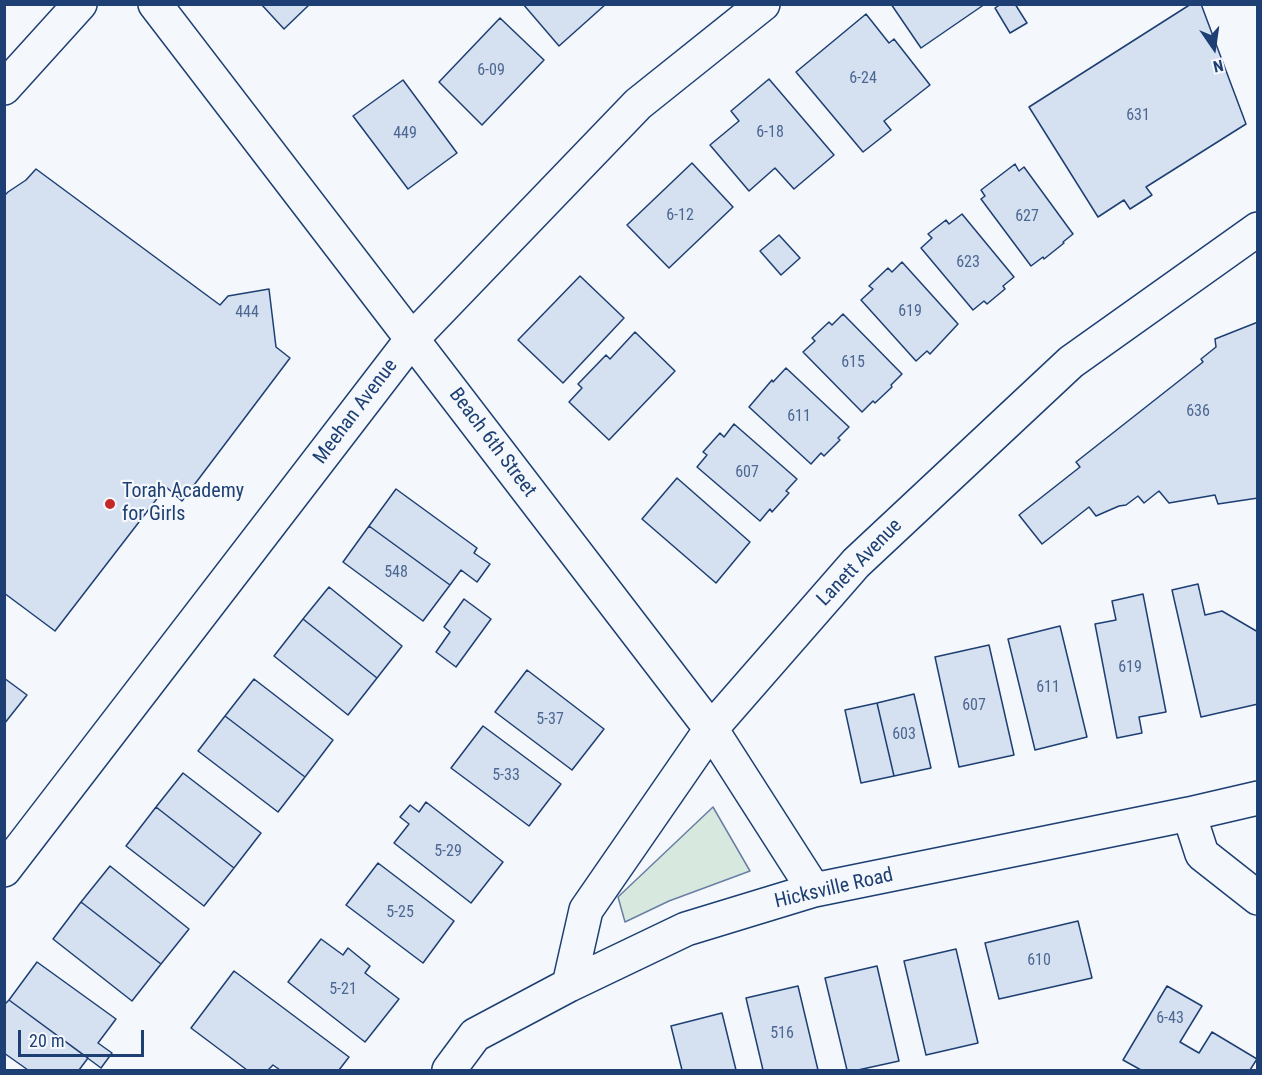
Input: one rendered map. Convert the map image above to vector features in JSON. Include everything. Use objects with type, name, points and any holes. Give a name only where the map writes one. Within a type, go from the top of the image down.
[{"type":"street","points":[[4,88],[80,4]]},
{"type":"street","name":"Beach 6th Street","points":[[155,4],[711,729],[814,890]]},
{"type":"street","name":"Meehan Avenue","points":[[4,870],[412,339],[638,104],[763,4]]},
{"type":"street","name":"Lanett Avenue","points":[[569,985],[586,910],[711,729],[856,563],[1071,362],[1257,229]]},
{"type":"street","name":"Hicksville Road","points":[[448,1071],[475,1035],[569,985],[686,929],[814,890],[1190,814],[1257,798]]},
{"type":"street","points":[[1190,814],[1202,854],[1257,898]]},
{"type":"shaded area","points":[[713,807],[750,871],[669,901],[625,922],[618,897]]},
{"type":"building","points":[[261,4],[310,4],[284,29]]},
{"type":"building","points":[[523,4],[606,4],[559,46]]},
{"type":"building","points":[[891,4],[985,4],[921,48]]},
{"type":"building","points":[[1001,4],[1015,4],[1027,23],[1010,33],[995,8]]},
{"type":"building","points":[[1191,4],[1201,4],[1246,124],[1146,187],[1152,195],[1130,209],[1124,200],[1098,217],[1029,107]]},
{"type":"building","points":[[866,14],[889,43],[894,39],[930,85],[884,121],[891,130],[863,152],[796,72]]},
{"type":"building","points":[[500,18],[544,60],[482,125],[439,82]]},
{"type":"building","points":[[769,79],[834,155],[794,189],[775,168],[749,191],[710,145],[739,121],[731,111]]},
{"type":"building","points":[[403,80],[457,153],[408,189],[353,116]]},
{"type":"building","points":[[692,163],[733,207],[669,268],[627,225]]},
{"type":"building","points":[[1015,164],[1019,171],[1024,167],[1073,234],[1044,259],[1043,257],[1031,266],[981,199],[985,196],[981,190]]},
{"type":"building","name":"Torah Academy for Girls","points":[[36,169],[220,305],[228,296],[269,289],[276,347],[290,358],[182,501],[166,487],[55,631],[4,593],[4,196],[26,180]]},
{"type":"building","points":[[962,214],[1014,277],[1003,286],[1005,289],[987,304],[984,301],[973,310],[921,248],[932,238],[928,234],[946,220],[949,224]]},
{"type":"building","points":[[779,235],[800,258],[781,275],[760,251]]},
{"type":"building","points":[[902,262],[958,324],[930,354],[927,351],[916,361],[861,300],[873,289],[869,286],[888,268],[892,272]]},
{"type":"building","points":[[580,276],[624,318],[563,383],[518,340]]},
{"type":"building","points":[[843,314],[902,374],[891,385],[892,387],[862,412],[803,352],[815,341],[812,338],[829,322],[832,325]]},
{"type":"building","points":[[1258,322],[1258,498],[1218,504],[1215,495],[1169,503],[1159,491],[1144,503],[1138,496],[1126,505],[1096,516],[1089,507],[1042,544],[1019,515],[1080,467],[1076,462],[1203,362],[1201,359],[1216,347],[1215,339]]},
{"type":"building","points":[[635,332],[675,371],[609,440],[569,402],[582,388],[578,384],[606,355],[610,359]]},
{"type":"building","points":[[786,368],[849,427],[824,456],[821,453],[811,464],[749,407],[772,380],[773,382]]},
{"type":"building","points":[[734,424],[797,479],[786,491],[789,493],[772,512],[770,509],[760,521],[697,467],[707,455],[703,452],[720,433],[724,437]]},
{"type":"building","points":[[677,478],[750,542],[716,583],[642,519]]},
{"type":"building","points":[[396,489],[477,548],[474,553],[490,564],[477,582],[461,570],[450,585],[369,526]]},
{"type":"building","points":[[369,526],[450,585],[423,621],[343,562]]},
{"type":"building","points":[[1198,584],[1205,615],[1222,611],[1258,632],[1258,704],[1201,717],[1172,590]]},
{"type":"building","points":[[329,587],[402,646],[377,678],[303,619]]},
{"type":"building","points":[[1143,594],[1166,712],[1139,717],[1142,733],[1117,738],[1095,624],[1116,620],[1112,601]]},
{"type":"building","points":[[464,599],[491,619],[456,667],[436,652],[450,632],[444,627]]},
{"type":"building","points":[[303,619],[377,678],[348,715],[274,656]]},
{"type":"building","points":[[1060,626],[1087,737],[1035,750],[1008,639]]},
{"type":"building","points":[[989,645],[1014,755],[959,767],[935,657]]},
{"type":"building","points":[[527,670],[604,729],[572,770],[495,712]]},
{"type":"building","points":[[4,678],[27,695],[4,724]]},
{"type":"building","points":[[254,679],[333,740],[305,777],[225,716]]},
{"type":"building","points":[[914,694],[931,768],[894,776],[877,703]]},
{"type":"building","points":[[877,703],[894,776],[861,783],[845,710]]},
{"type":"building","points":[[225,716],[305,777],[278,812],[198,751]]},
{"type":"building","points":[[483,726],[561,784],[529,826],[451,768]]},
{"type":"building","points":[[183,773],[261,833],[234,868],[156,807]]},
{"type":"building","points":[[426,802],[503,862],[471,903],[394,843],[409,824],[400,817],[410,805],[419,812]]},
{"type":"building","points":[[156,807],[234,868],[204,906],[126,846]]},
{"type":"building","points":[[378,863],[454,921],[423,963],[346,905]]},
{"type":"building","points":[[110,866],[189,929],[161,964],[81,902]]},
{"type":"building","points":[[81,902],[161,964],[132,1001],[53,939]]},
{"type":"building","points":[[1078,921],[1092,978],[999,999],[985,943]]},
{"type":"building","points":[[321,939],[343,955],[348,948],[370,966],[365,973],[399,999],[365,1042],[288,982]]},
{"type":"building","points":[[956,949],[978,1043],[926,1055],[904,961]]},
{"type":"building","points":[[37,962],[116,1019],[98,1043],[112,1053],[101,1068],[9,1000]]},
{"type":"building","points":[[877,966],[899,1061],[858,1070],[847,1070],[825,978]]},
{"type":"building","points":[[234,971],[349,1057],[339,1070],[280,1070],[273,1065],[268,1070],[247,1070],[191,1028]]},
{"type":"building","points":[[798,986],[818,1070],[763,1070],[746,998]]},
{"type":"building","points":[[1167,986],[1202,1006],[1180,1042],[1199,1053],[1212,1032],[1257,1059],[1250,1070],[1141,1070],[1123,1060]]},
{"type":"building","points":[[9,1000],[88,1058],[79,1070],[28,1070],[4,1053],[4,1005]]},
{"type":"building","points":[[722,1013],[736,1070],[682,1070],[671,1026]]},
{"type":"place","name":"Torah Academy for Girls","points":[[110,504]]}]
